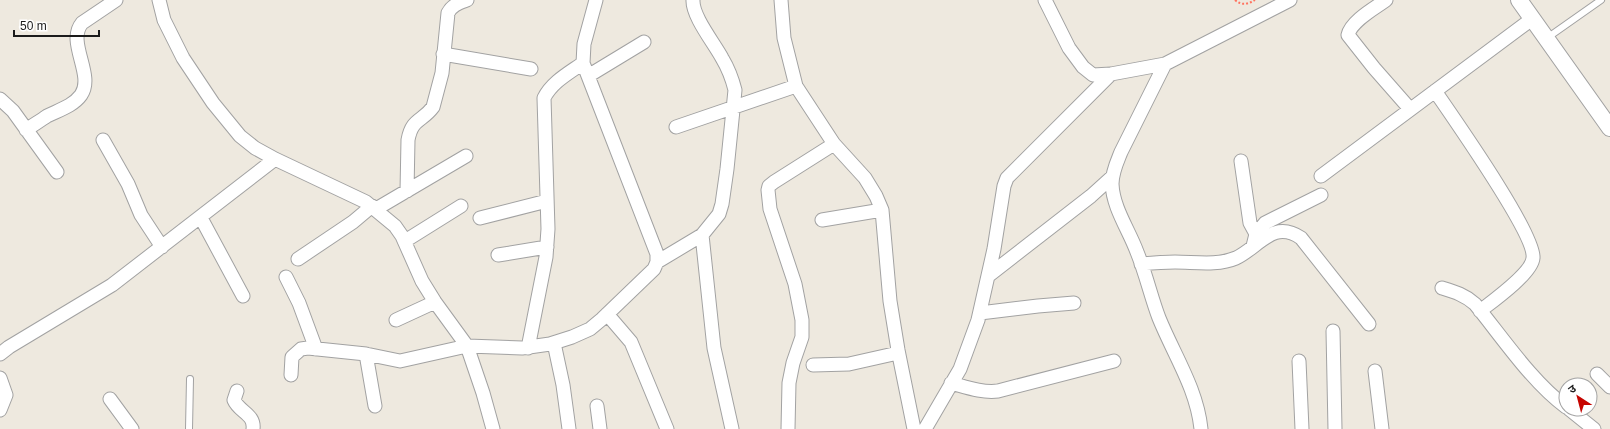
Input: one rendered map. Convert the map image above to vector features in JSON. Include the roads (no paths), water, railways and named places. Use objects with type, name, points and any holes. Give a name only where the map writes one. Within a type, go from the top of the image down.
[{"type":"street","points":[[26,130],[69,105],[81,96],[85,89],[85,81],[78,45],[78,28],[82,23],[116,0]]},
{"type":"street","points":[[159,0],[164,20],[183,58],[213,103],[240,136],[255,148],[275,159],[374,208],[395,226],[404,241],[422,281],[435,302],[467,346],[483,393],[493,429]]},
{"type":"street","points":[[407,191],[409,132],[412,125],[430,112],[433,107],[442,73],[448,13],[454,5],[466,0]]},
{"type":"street","points":[[291,375],[292,357],[301,349],[366,354],[400,361],[467,346],[507,349],[528,348],[554,343],[590,329],[608,314],[654,269],[657,262],[657,254],[583,63],[584,44],[596,0]]},
{"type":"street","points":[[657,262],[702,235],[719,214],[722,204],[735,90],[732,79],[722,58],[695,11],[693,0]]},
{"type":"street","points":[[781,0],[784,38],[796,86],[834,144],[865,178],[876,196],[882,210],[890,302],[898,353],[914,429]]},
{"type":"street","points":[[1045,0],[1069,48],[1083,67],[1093,75],[1111,74],[1165,64],[1290,0]]},
{"type":"street","points":[[1386,0],[1355,23],[1349,30],[1348,35],[1350,40],[1410,109]]},
{"type":"street","points":[[1519,0],[1610,127]]},
{"type":"street","points":[[1321,176],[1532,19]]},
{"type":"street","points":[[588,76],[644,42]]},
{"type":"street","points":[[444,54],[531,69]]},
{"type":"street","points":[[528,348],[547,247],[544,98],[555,83],[583,63]]},
{"type":"street","points":[[1165,64],[1121,152],[1112,177],[1112,185],[1116,203],[1141,264],[1156,310],[1186,376],[1197,407],[1201,429]]},
{"type":"street","points":[[925,429],[951,382],[960,369],[980,313],[1004,186],[1007,178],[1111,74]]},
{"type":"street","points":[[676,127],[796,86]]},
{"type":"street","points":[[1435,91],[1495,181],[1527,236],[1533,252],[1533,258],[1529,268],[1519,279],[1480,311]]},
{"type":"street","points":[[0,99],[13,111],[56,172]]},
{"type":"street","points":[[103,140],[128,184],[141,214],[162,247]]},
{"type":"street","points":[[788,429],[788,383],[802,338],[802,320],[795,284],[770,209],[768,190],[769,186],[774,182],[834,144]]},
{"type":"street","points":[[298,259],[374,208],[407,191],[466,156]]},
{"type":"street","points":[[0,354],[9,346],[112,285],[275,159]]},
{"type":"street","points":[[1241,161],[1250,223],[1255,240]]},
{"type":"street","points":[[988,276],[1091,196],[1112,177]]},
{"type":"street","points":[[1255,240],[1260,227],[1270,219],[1321,195]]},
{"type":"street","points":[[480,218],[547,201]]},
{"type":"street","points":[[404,241],[461,206]]},
{"type":"street","points":[[822,220],[882,210]]},
{"type":"street","points":[[200,218],[243,296]]},
{"type":"street","points":[[1141,264],[1175,262],[1209,263],[1224,261],[1236,258],[1255,240],[1275,232],[1283,231],[1294,233],[1301,238],[1369,324]]},
{"type":"street","points":[[702,235],[714,348],[732,429]]},
{"type":"street","points":[[498,255],[547,247]]},
{"type":"street","points":[[286,277],[299,303],[316,349]]},
{"type":"street","points":[[1442,288],[1468,298],[1545,389],[1558,400]]},
{"type":"street","points":[[396,320],[435,302]]},
{"type":"street","points":[[980,313],[1031,306],[1074,303]]},
{"type":"street","points":[[608,314],[631,342],[668,429]]},
{"type":"street","points":[[1333,331],[1335,429]]},
{"type":"street","points":[[554,343],[563,385],[569,429]]},
{"type":"street","points":[[813,365],[849,364],[898,353]]},
{"type":"street","points":[[366,354],[375,406]]},
{"type":"street","points":[[951,382],[990,392],[998,391],[1114,361]]},
{"type":"street","points":[[1299,361],[1302,429]]},
{"type":"street","points":[[1375,371],[1382,429]]},
{"type":"street","points":[[1597,374],[1610,387]]},
{"type":"street","points":[[0,378],[6,395],[0,410]]},
{"type":"street","points":[[237,392],[234,395],[234,400],[238,407],[252,420],[253,429]]},
{"type":"street","points":[[110,399],[132,429]]},
{"type":"street","points":[[596,406],[600,429]]},
{"type":"street","points":[[1579,417],[1594,429]]},
{"type":"lane","points":[[1546,38],[1601,0]]},
{"type":"lane","points":[[189,429],[190,378]]}]
